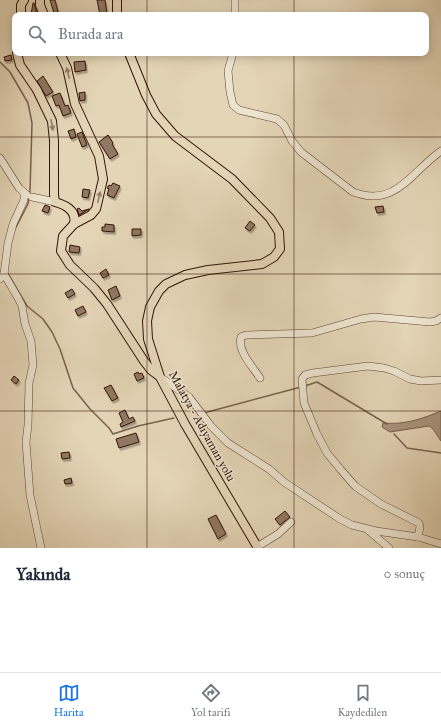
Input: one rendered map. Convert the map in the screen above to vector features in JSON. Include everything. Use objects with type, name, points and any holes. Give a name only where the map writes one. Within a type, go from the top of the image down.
[{"type":"main road","points":[[21,12],[24,0]]},
{"type":"main road","points":[[40,0],[40,6],[43,12]]},
{"type":"main road","points":[[117,0],[117,12]]},
{"type":"main road","points":[[18,56],[20,65],[37,90],[52,121],[54,141],[55,202],[65,205],[73,212],[75,221],[74,224]]},
{"type":"main road","points":[[61,56],[67,68],[75,104],[99,156],[102,179],[96,209],[91,215],[74,224],[63,236],[61,251],[70,265],[94,288],[107,304],[144,361],[151,370],[160,377]]},
{"type":"main road","name":"Malatya - Adıyaman yolu","points":[[130,56],[146,95],[156,114],[175,136],[232,179],[270,218],[279,232],[280,249],[274,257],[262,264],[247,267],[208,270],[185,275],[166,284],[150,307],[147,321],[148,339],[160,377],[185,424],[257,548]]},
{"type":"street","points":[[235,0],[235,12]]},
{"type":"street","points":[[233,56],[228,71],[232,104],[239,110],[277,119],[284,125],[292,141],[301,152],[353,192],[361,195],[374,196],[393,192],[441,151]]},
{"type":"street","points":[[0,158],[19,188],[28,195],[55,202]]},
{"type":"street","points":[[28,195],[24,200],[13,224],[2,276],[22,306],[25,324],[31,341],[33,365],[29,383],[26,442],[30,495],[41,548]]},
{"type":"street","points":[[260,378],[243,351],[240,343],[241,337],[246,335],[312,333],[361,319],[374,317],[430,322],[441,318]]},
{"type":"street","points":[[418,537],[420,527],[419,523],[381,504],[355,486],[327,453],[304,403],[302,377],[305,375],[368,366],[384,368],[410,379],[420,381],[441,380]]},
{"type":"street","points":[[160,377],[189,397],[211,426],[228,443],[269,469],[284,482],[322,508],[346,522],[367,529],[418,537],[441,544]]},
{"type":"street","points":[[257,548],[278,534],[291,522]]},
{"type":"street","points":[[367,529],[389,548]]},
{"type":"shaded area","points":[[441,411],[441,441],[433,429],[429,426],[390,432],[382,427],[383,423],[413,421]]},
{"type":"building","points":[[50,0],[55,0],[58,12],[54,12]]},
{"type":"building","points":[[97,0],[105,0],[107,12],[99,12]]},
{"type":"building","points":[[33,3],[34,3],[36,12],[32,12]]},
{"type":"building","points":[[11,55],[12,60],[5,61],[4,57]]},
{"type":"building","points":[[85,61],[86,70],[75,72],[74,62]]},
{"type":"building","points":[[43,76],[53,92],[46,96],[37,81]]},
{"type":"building","points":[[85,92],[85,100],[80,101],[79,93]]},
{"type":"building","points":[[60,93],[65,106],[68,105],[71,113],[63,116],[59,105],[56,106],[52,96]]},
{"type":"building","points":[[74,129],[76,137],[71,139],[68,131]]},
{"type":"building","points":[[82,132],[87,145],[82,147],[77,134]]},
{"type":"building","points":[[108,135],[118,154],[110,159],[99,142]]},
{"type":"building","points":[[113,183],[120,186],[114,198],[107,195],[109,189],[107,188]]},
{"type":"building","points":[[83,189],[90,190],[88,198],[82,197]]},
{"type":"building","points":[[45,205],[50,207],[48,213],[42,211]]},
{"type":"building","points":[[383,206],[384,212],[377,213],[375,207]]},
{"type":"building","points":[[79,208],[82,211],[89,209],[79,215],[77,209]]},
{"type":"building","points":[[250,221],[255,225],[250,231],[245,228]]},
{"type":"building","points":[[105,224],[114,225],[114,232],[102,231],[102,227],[105,227]]},
{"type":"building","points":[[132,229],[141,229],[141,235],[132,236]]},
{"type":"building","points":[[70,245],[80,247],[79,253],[69,252]]},
{"type":"building","points":[[106,269],[109,275],[103,278],[100,273]]},
{"type":"building","points":[[116,286],[120,296],[112,300],[108,290]]},
{"type":"building","points":[[72,289],[75,294],[68,298],[65,293]]},
{"type":"building","points":[[83,306],[86,312],[78,316],[75,310]]},
{"type":"building","points":[[138,372],[139,374],[142,373],[144,378],[137,381],[134,374]]},
{"type":"building","points":[[14,376],[19,380],[16,384],[11,380]]},
{"type":"building","points":[[111,385],[118,398],[112,401],[104,388]]},
{"type":"building","points":[[125,410],[129,419],[133,417],[135,421],[121,427],[120,424],[123,422],[119,413]]},
{"type":"building","points":[[136,433],[139,442],[119,448],[116,439]]},
{"type":"building","points":[[69,452],[70,458],[62,459],[61,453]]},
{"type":"building","points":[[71,478],[72,483],[65,484],[64,480]]},
{"type":"building","points":[[285,511],[290,517],[280,525],[275,519]]},
{"type":"building","points":[[216,515],[226,534],[218,539],[208,519]]},
{"type":"waterway","points":[[0,62],[10,72],[28,103],[32,123],[30,191],[28,204],[14,231]]},
{"type":"waterway","points":[[7,272],[27,306],[43,319],[52,332],[60,349],[73,388],[113,434],[138,426],[174,418]]},
{"type":"waterway","points":[[305,386],[317,382],[387,424]]},
{"type":"waterway","points":[[204,413],[301,387]]},
{"type":"waterway","points":[[394,434],[407,448],[441,453]]}]
